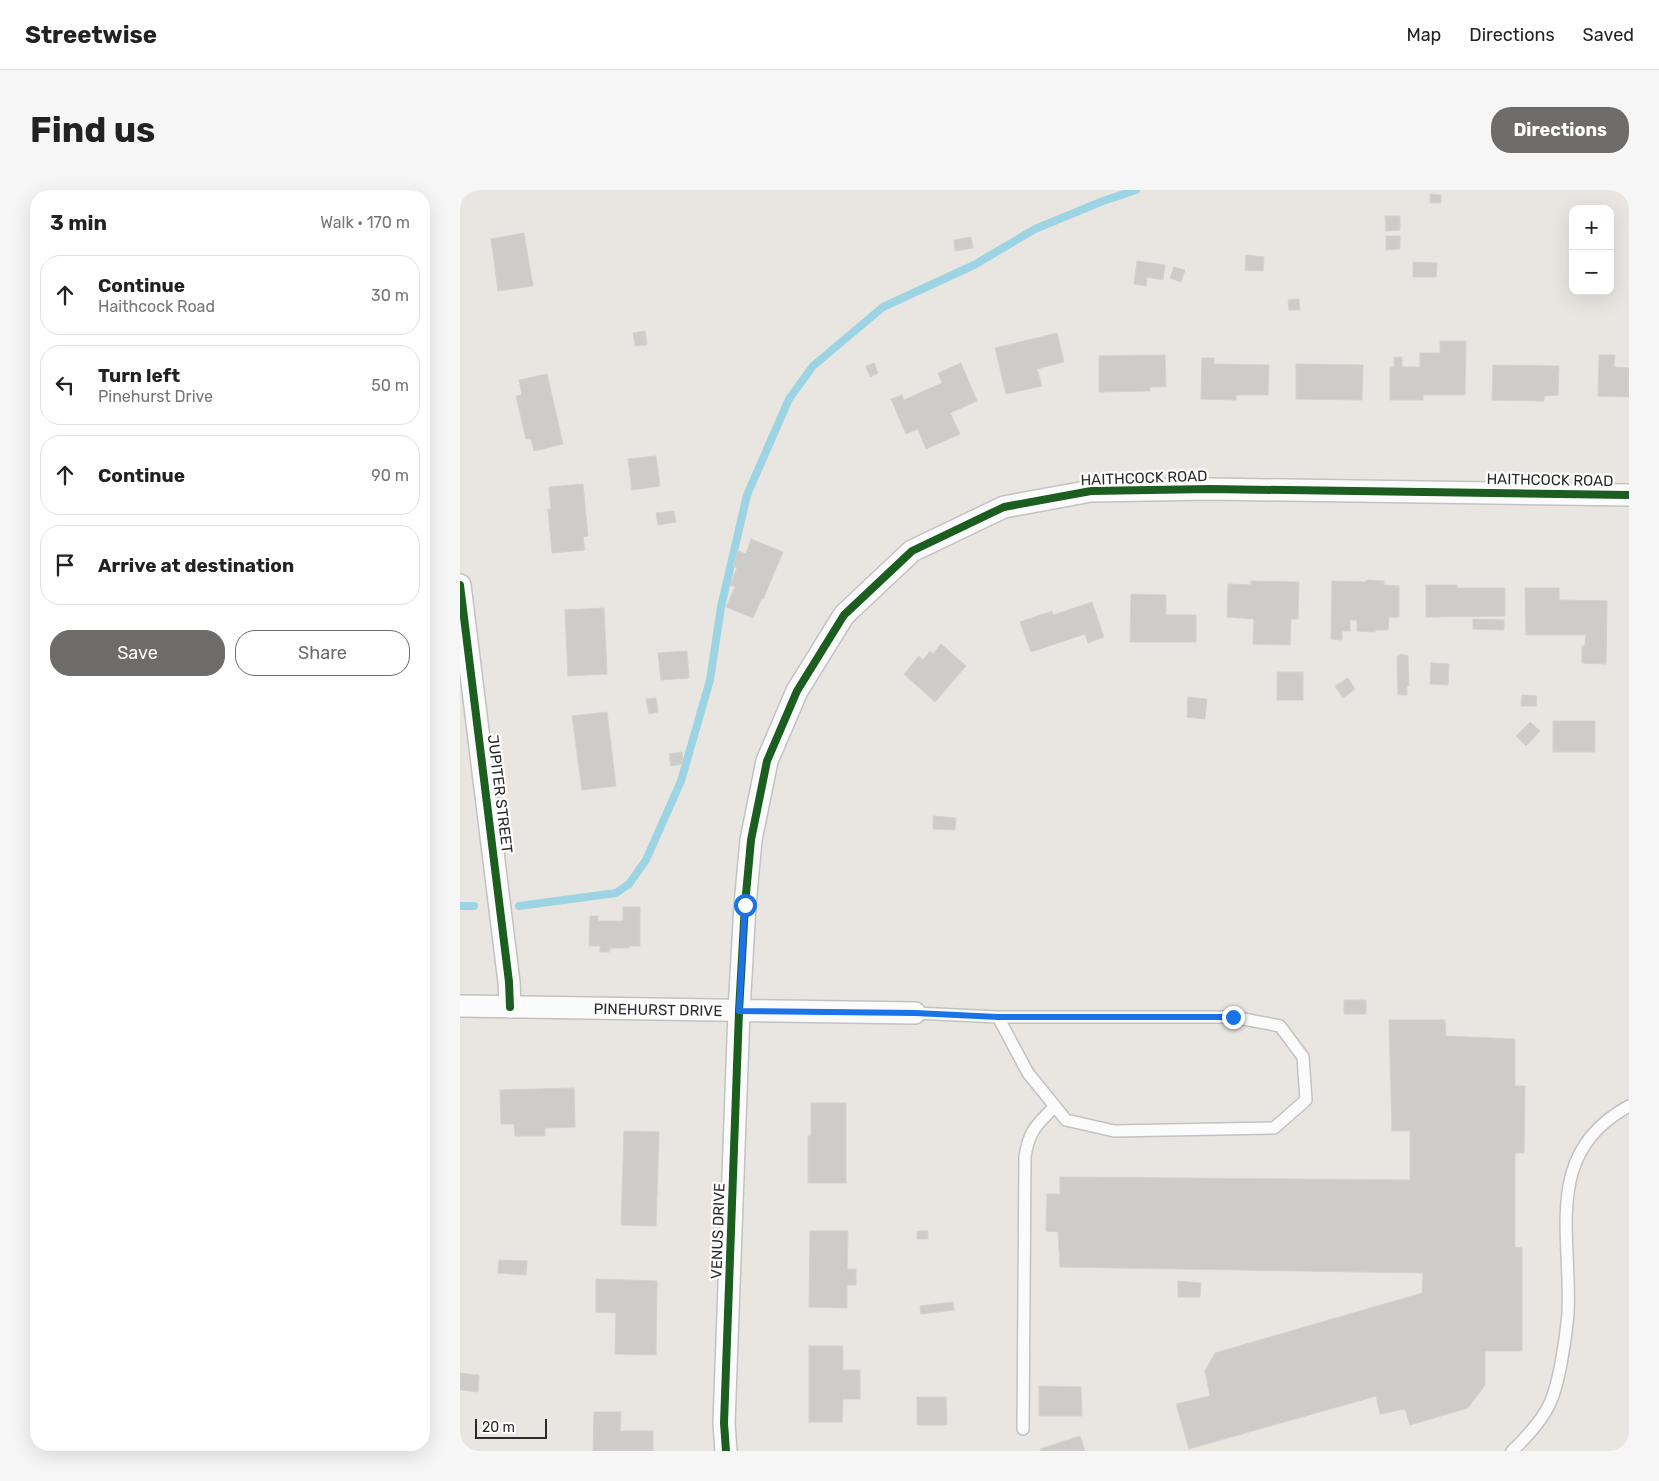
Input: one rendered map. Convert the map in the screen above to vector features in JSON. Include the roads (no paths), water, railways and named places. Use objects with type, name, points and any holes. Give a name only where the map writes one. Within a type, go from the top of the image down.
[{"type":"street","name":"HAITHCOCK ROAD","points":[[739,1011],[751,840],[767,761],[797,691],[844,615],[912,550],[1004,507],[1091,491],[1210,489],[1629,495]]},
{"type":"street","name":"JUPITER STREET","points":[[460,585],[509,982],[510,1007]]},
{"type":"street","name":"PINEHURST DRIVE","points":[[460,1006],[915,1013]]},
{"type":"street","name":"VENUS DRIVE","points":[[726,1451],[724,1423],[739,1011]]},
{"type":"lane","points":[[915,1013],[998,1017],[1233,1017],[1280,1026],[1304,1057],[1306,1100],[1274,1128],[1114,1131],[1066,1120],[1028,1073],[998,1017]]},
{"type":"lane","points":[[1023,1429],[1025,1157],[1028,1140],[1034,1127],[1055,1106]]},
{"type":"lane","points":[[1512,1451],[1520,1444],[1549,1407],[1559,1373],[1568,1314],[1566,1226],[1568,1188],[1582,1146],[1612,1116],[1629,1106]]},
{"type":"waterway","points":[[519,906],[616,893],[629,884],[646,860],[681,781],[710,680],[721,607],[747,495],[789,399],[813,366],[883,307],[974,265],[1035,229],[1103,201],[1136,190]]},
{"type":"waterway","points":[[460,906],[474,906]]}]
